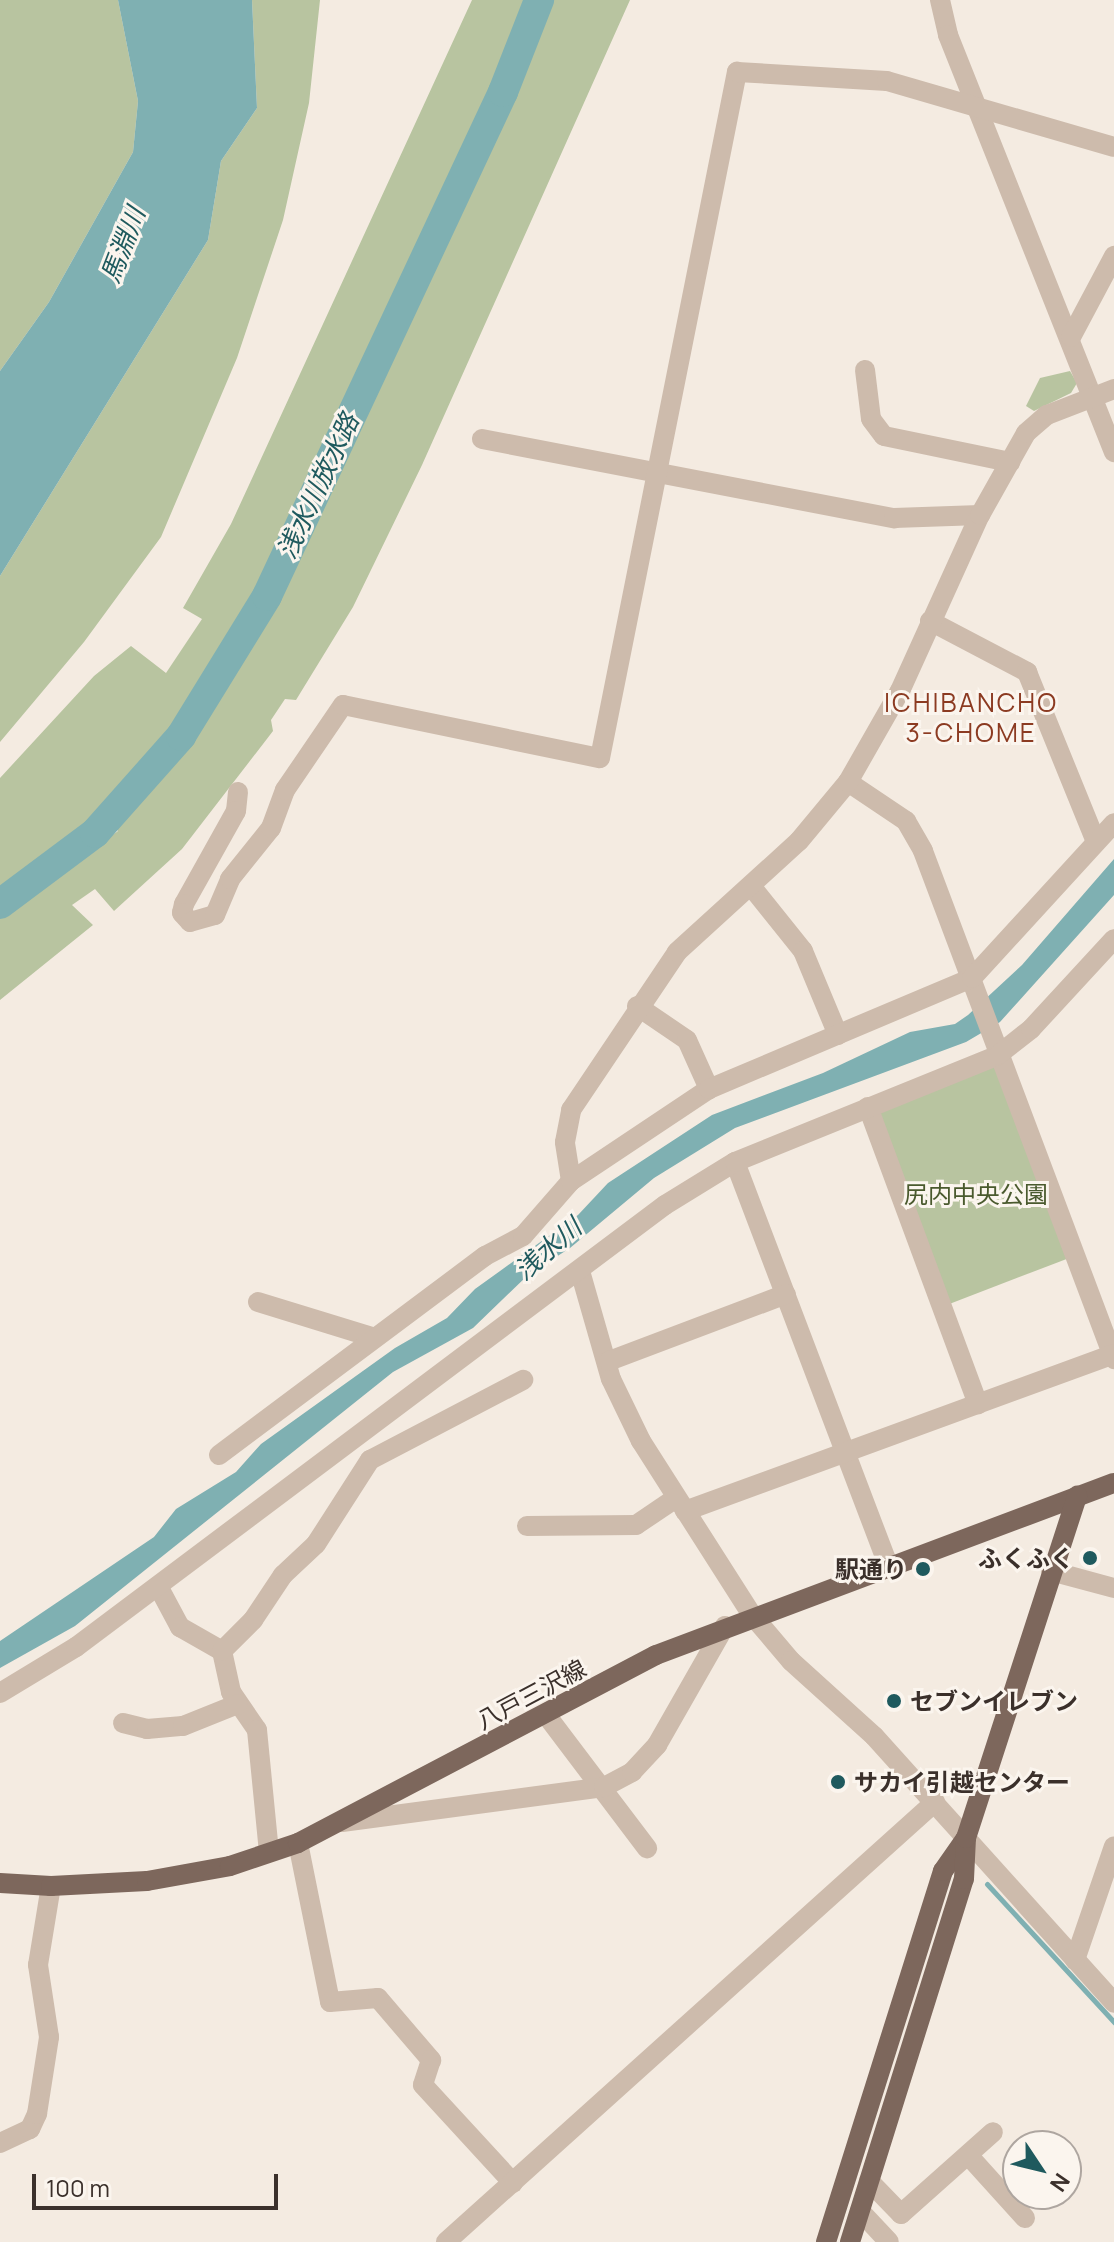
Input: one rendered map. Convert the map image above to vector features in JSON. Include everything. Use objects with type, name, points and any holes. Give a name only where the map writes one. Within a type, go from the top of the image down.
[{"type":"main road","name":"八戸三沢線","points":[[0,1883],[51,1886],[147,1881],[298,1843],[547,1716],[656,1655],[752,1615],[1114,1483]]},
{"type":"main road","points":[[850,2242],[964,1879],[966,1838],[1077,1496]]},
{"type":"main road","points":[[826,2242],[943,1871],[966,1838]]},
{"type":"street","points":[[940,0],[975,104],[1071,337],[1114,452]]},
{"type":"street","points":[[238,792],[236,811],[184,904],[182,913],[190,922],[215,915],[230,879],[271,828],[285,790],[343,705],[600,758],[659,475],[737,72],[887,81],[975,104],[1114,147]]},
{"type":"street","points":[[1071,337],[1114,256]]},
{"type":"street","points":[[865,370],[871,419],[884,436],[1010,462]]},
{"type":"street","points":[[571,1181],[565,1142],[571,1110],[637,1006],[677,952],[799,841],[848,782],[900,691],[980,515],[1026,433],[1047,415],[1114,389]]},
{"type":"street","points":[[482,439],[894,518],[980,515]]},
{"type":"street","points":[[930,621],[1027,672],[1096,842]]},
{"type":"street","points":[[527,1526],[636,1525],[681,1504],[847,1451],[1113,1356],[973,982],[906,821],[848,782]]},
{"type":"street","points":[[219,1455],[485,1256],[523,1236],[571,1181],[709,1089],[973,982],[1114,823]]},
{"type":"street","points":[[751,886],[803,951],[838,1035]]},
{"type":"street","points":[[0,1693],[19,1686],[158,1586],[354,1434],[390,1414],[492,1332],[580,1271],[665,1205],[735,1162],[998,1055],[1031,1029],[1114,939]]},
{"type":"street","points":[[637,1006],[687,1040],[709,1089]]},
{"type":"street","points":[[868,1107],[978,1404]]},
{"type":"street","points":[[735,1162],[888,1565]]},
{"type":"street","points":[[580,1271],[609,1361],[611,1379],[641,1441],[752,1615],[791,1661],[874,1736],[1114,2003]]},
{"type":"street","points":[[609,1361],[786,1294]]},
{"type":"street","points":[[258,1302],[375,1338]]},
{"type":"street","points":[[222,1651],[253,1620],[283,1575],[316,1544],[370,1460],[523,1380]]},
{"type":"street","points":[[1051,1571],[1114,1588]]},
{"type":"street","points":[[158,1586],[180,1627],[222,1651],[238,1704],[257,1730],[269,1852]]},
{"type":"street","points":[[342,1822],[604,1787],[632,1772],[657,1745],[725,1626]]},
{"type":"street","points":[[123,1723],[147,1729],[183,1726],[238,1704]]},
{"type":"street","points":[[547,1716],[604,1787],[647,1848]]},
{"type":"street","points":[[446,2242],[935,1802]]},
{"type":"street","points":[[298,1843],[330,2002],[378,1998],[431,2060],[423,2085],[513,2183]]},
{"type":"street","points":[[1075,1960],[1114,1846]]},
{"type":"street","points":[[0,2143],[30,2129],[37,2114],[49,2037],[38,1965],[51,1886]]},
{"type":"street","points":[[869,2181],[901,2214],[993,2132]]},
{"type":"street","points":[[968,2155],[1025,2218]]},
{"type":"street","points":[[860,2211],[889,2242]]},
{"type":"green space","points":[[0,0],[118,0],[138,101],[133,152],[49,302],[0,371]]},
{"type":"green space","points":[[252,0],[320,0],[309,103],[283,220],[237,358],[161,537],[84,642],[0,742],[0,576],[208,240],[221,161],[257,108]]},
{"type":"green space","points":[[472,0],[630,0],[422,465],[353,607],[296,700],[285,699],[271,720],[273,731],[182,849],[114,911],[95,889],[72,905],[93,925],[0,1000],[0,917],[118,831],[103,813],[0,892],[0,778],[94,676],[131,646],[166,673],[202,619],[183,608],[231,524]]},
{"type":"green space","points":[[1070,371],[1077,383],[1071,393],[1034,411],[1026,406],[1040,378]]},
{"type":"green space","name":"尻内中央公園","points":[[994,1064],[1069,1258],[950,1304],[875,1110]]},
{"type":"water","name":"馬淵川","points":[[118,0],[252,0],[257,108],[221,161],[208,240],[0,576],[0,371],[49,302],[133,152],[138,101]]},
{"type":"water","name":"浅水川","points":[[1114,859],[1114,895],[1000,1022],[966,1042],[735,1128],[654,1178],[570,1248],[528,1275],[473,1328],[393,1372],[75,1626],[0,1668],[0,1641],[154,1537],[176,1509],[236,1472],[261,1444],[395,1348],[447,1318],[475,1289],[578,1215],[608,1183],[712,1115],[823,1073],[910,1032],[955,1024],[968,1015],[1022,965]]},
{"type":"waterway","name":"浅水川放水路","points":[[0,904],[95,833],[181,736],[267,596],[503,92],[539,0]]},
{"type":"waterway","points":[[987,1884],[1114,2022]]},
{"type":"place","name":"ふくふく","points":[[1090,1558]]},
{"type":"place","name":"駅通り","points":[[923,1569]]},
{"type":"place","name":"セブンイレブン","points":[[894,1701]]},
{"type":"place","name":"サカイ引越センター","points":[[838,1782]]},
{"type":"district","name":"ICHIBANCHO 3-CHOME","points":[[971,718]]}]
